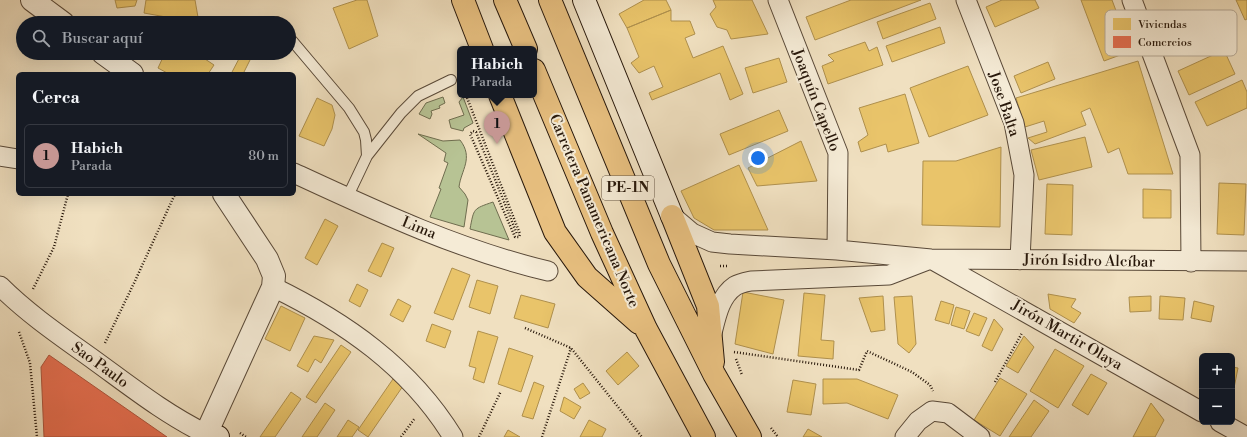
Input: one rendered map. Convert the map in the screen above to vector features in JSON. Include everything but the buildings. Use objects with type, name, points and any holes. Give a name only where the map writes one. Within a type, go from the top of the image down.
[{"type":"highway","points":[[463,0],[481,46]]},
{"type":"highway","points":[[505,0],[525,46]]},
{"type":"highway","name":"PE-1N","points":[[550,0],[659,264],[714,374],[747,432]]},
{"type":"highway","name":"Carretera Panamericana Norte","points":[[537,77],[602,233],[646,329]]},
{"type":"highway","points":[[501,98],[555,232],[587,277],[646,329]]},
{"type":"highway","points":[[672,216],[708,306],[714,374]]},
{"type":"highway","name":"PE-1N","points":[[646,329],[704,437]]},
{"type":"street","points":[[32,0],[54,16]]},
{"type":"street","points":[[584,0],[672,216]]},
{"type":"street","name":"Joaquín Capello","points":[[778,0],[838,153],[837,250]]},
{"type":"street","name":"Jose Balta","points":[[966,0],[1014,123],[1024,175],[1020,260]]},
{"type":"street","points":[[1132,0],[1136,10]]},
{"type":"street","points":[[1153,56],[1190,155],[1191,262]]},
{"type":"street","points":[[113,60],[129,72]]},
{"type":"street","points":[[0,156],[16,159]]},
{"type":"street","name":"Lima","points":[[296,174],[347,198],[455,242],[524,265],[548,271]]},
{"type":"street","points":[[209,436],[273,287],[274,276],[267,259],[225,196]]},
{"type":"street","name":"Jirón Isidro Alcíbar","points":[[672,216],[692,233],[712,242],[837,250],[931,259],[1191,262],[1247,261]]},
{"type":"street","name":"Jirón Isidro Alcíbar","points":[[711,343],[716,318],[721,304],[726,294],[736,285],[751,281],[889,275],[931,259]]},
{"type":"street","name":"Jirón Martir Olaya","points":[[931,259],[1199,410]]},
{"type":"street","name":"Sao Paulo","points":[[0,286],[38,320],[96,362],[183,423],[209,436]]},
{"type":"street","points":[[273,287],[316,309],[342,325],[374,348],[428,400],[453,437]]},
{"type":"street","points":[[905,437],[918,421],[932,411],[948,413],[980,437]]},
{"type":"street","points":[[1225,425],[1247,437]]},
{"type":"lane","points":[[296,45],[349,108],[360,125],[366,140],[367,156]]},
{"type":"lane","points":[[347,198],[367,156],[401,113],[418,96],[451,80]]},
{"type":"path","points":[[467,98],[520,234],[519,237],[515,237],[470,134],[472,131],[476,132],[517,234]]},
{"type":"path","points":[[23,307],[54,247],[67,196]]},
{"type":"path","points":[[96,362],[174,196]]},
{"type":"path","points":[[995,382],[1032,315]]},
{"type":"path","points":[[17,325],[30,362],[37,437]]},
{"type":"path","points":[[525,328],[571,348],[642,437]]},
{"type":"path","points":[[711,343],[734,352],[859,370],[867,351],[912,372],[930,385],[939,412]]},
{"type":"path","points":[[733,346],[743,379]]},
{"type":"path","points":[[542,437],[571,348]]},
{"type":"path","points":[[479,437],[501,391]]},
{"type":"green space","points":[[443,97],[445,103],[439,106],[440,108],[431,111],[432,114],[430,119],[419,114],[426,103]]},
{"type":"green space","points":[[463,98],[473,123],[464,128],[463,131],[451,128],[449,120],[464,115],[459,102]]},
{"type":"green space","points":[[418,134],[443,141],[460,140],[464,146],[466,153],[466,164],[459,187],[468,200],[464,227],[430,217],[441,189],[439,188],[448,163],[444,161],[446,153]]},
{"type":"green space","points":[[493,202],[509,240],[470,229],[472,217],[476,210]]},
{"type":"place","name":"Habich","points":[[497,144]]}]
